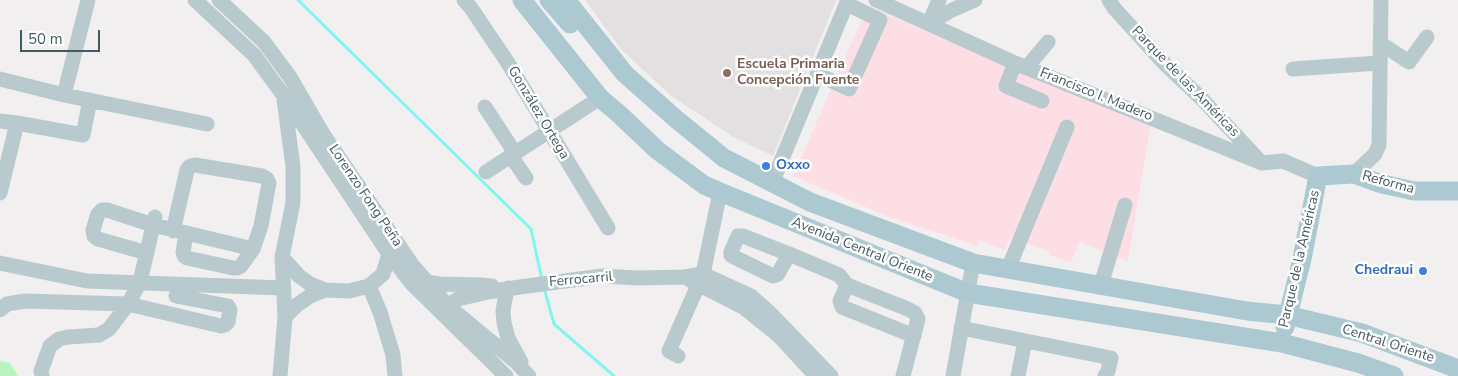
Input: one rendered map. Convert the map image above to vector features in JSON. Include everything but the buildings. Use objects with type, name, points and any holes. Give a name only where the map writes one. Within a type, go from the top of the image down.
[{"type":"main road","name":"Avenida Central Oriente","points":[[522,0],[600,98],[620,114],[657,150],[704,184],[720,192],[968,293],[1282,343]]},
{"type":"main road","points":[[533,0],[590,72],[620,114]]},
{"type":"main road","points":[[549,0],[626,89],[682,139],[699,149],[724,158]]},
{"type":"main road","name":"Avenida Central Oriente","points":[[566,0],[625,74],[676,119],[724,158],[810,202],[972,263],[1247,310],[1287,315]]},
{"type":"main road","name":"Reforma","points":[[1318,176],[1354,174],[1382,184],[1414,191],[1458,191]]},
{"type":"main road","name":"Parque de la Américas","points":[[1282,343],[1287,315],[1302,259],[1318,176]]},
{"type":"main road","name":"Central Oriente","points":[[1287,315],[1362,333],[1458,369]]},
{"type":"main road","name":"Central Oriente","points":[[1282,343],[1358,363],[1394,376]]},
{"type":"street","points":[[64,95],[88,0]]},
{"type":"street","name":"Lorenzo Fong Peña","points":[[195,0],[254,55],[391,233],[445,309],[506,376]]},
{"type":"street","name":"Lorenzo Fong Peña","points":[[219,0],[264,42],[290,77],[318,138],[389,254],[411,283],[516,362],[528,375]]},
{"type":"street","name":"González Ortega","points":[[464,0],[508,63],[608,228]]},
{"type":"street","points":[[929,23],[939,0]]},
{"type":"street","points":[[929,23],[975,0]]},
{"type":"street","name":"Parque de las Américas","points":[[1109,0],[1163,62],[1202,99],[1262,163]]},
{"type":"street","points":[[1354,174],[1375,154],[1379,145],[1381,0]]},
{"type":"street","points":[[772,183],[817,74],[847,2],[880,20],[849,89],[817,74]]},
{"type":"street","name":"Francisco I. Madero","points":[[885,2],[1021,65],[1262,163],[1283,161],[1318,176]]},
{"type":"street","points":[[1380,43],[1409,62],[1427,37]]},
{"type":"street","points":[[254,55],[264,42]]},
{"type":"street","points":[[1042,101],[1006,86],[1021,65],[1048,42]]},
{"type":"street","points":[[1293,69],[1379,63]]},
{"type":"street","points":[[0,79],[64,95],[207,124]]},
{"type":"street","points":[[280,376],[285,317],[282,257],[292,203],[293,166],[284,96]]},
{"type":"street","points":[[486,172],[600,98]]},
{"type":"street","points":[[0,121],[83,134],[90,100]]},
{"type":"street","points":[[485,106],[526,178]]},
{"type":"street","points":[[0,193],[17,123]]},
{"type":"street","points":[[1008,269],[1067,127]]},
{"type":"street","points":[[291,150],[318,138]]},
{"type":"street","points":[[195,165],[262,176],[269,183],[261,226],[253,249],[241,266],[237,268],[187,258],[184,256],[180,232],[187,170],[190,166],[195,165]]},
{"type":"street","points":[[678,356],[669,351],[701,279],[720,192]]},
{"type":"street","points":[[1101,285],[1125,204]]},
{"type":"street","points":[[147,253],[98,239],[94,236],[98,214],[102,210],[107,210],[154,221],[180,232],[253,249]]},
{"type":"street","points":[[42,376],[41,371],[50,346],[59,339],[68,336],[99,335],[109,329],[128,304],[140,282],[154,221]]},
{"type":"street","points":[[282,257],[299,276],[310,284],[325,290],[349,292],[370,286],[383,274],[389,254],[391,233]]},
{"type":"street","points":[[789,254],[839,275],[847,286],[908,309],[915,314],[918,320],[903,376]]},
{"type":"street","points":[[0,263],[87,280],[140,282],[178,290],[228,306],[230,310],[228,322],[221,326],[128,304],[25,301],[7,304],[0,310]]},
{"type":"street","points":[[953,376],[972,263]]},
{"type":"street","name":"Ferrocarril","points":[[445,309],[458,299],[488,292],[602,276],[701,279],[751,296],[831,376]]},
{"type":"street","name":"Ferrocarril","points":[[701,279],[743,307],[779,336],[816,376]]},
{"type":"street","name":"Ferrocarril","points":[[426,282],[514,288]]},
{"type":"street","points":[[370,286],[393,355],[395,376]]},
{"type":"street","points":[[847,286],[840,301],[842,306],[914,336]]},
{"type":"street","points":[[178,290],[284,288]]},
{"type":"street","points":[[514,288],[505,299],[502,311],[508,338],[528,375]]},
{"type":"street","points":[[168,314],[178,290]]},
{"type":"street","points":[[285,317],[304,300],[325,290]]},
{"type":"street","points":[[961,328],[1111,358],[1105,376]]},
{"type":"street","points":[[1018,376],[1025,341]]},
{"type":"shaded area","name":"Escuela Primaria Concepción Fuente","points":[[585,0],[836,0],[773,156],[733,137],[670,95],[622,50]]},
{"type":"shaded area","points":[[868,6],[941,38],[1152,118],[1128,261],[1079,242],[1071,263],[1049,255],[1050,251],[1010,238],[1005,250],[980,240],[977,246],[892,218],[793,176]]},
{"type":"green space","points":[[0,361],[10,363],[18,376],[0,376]]},
{"type":"waterway","points":[[298,0],[531,229],[542,280]]},
{"type":"waterway","points":[[544,288],[554,324],[614,376]]},
{"type":"place","name":"Escuela Primaria Concepción Fuente","points":[[727,73]]},
{"type":"place","name":"Oxxo","points":[[766,166]]},
{"type":"place","name":"Chedraui","points":[[1423,271]]}]
